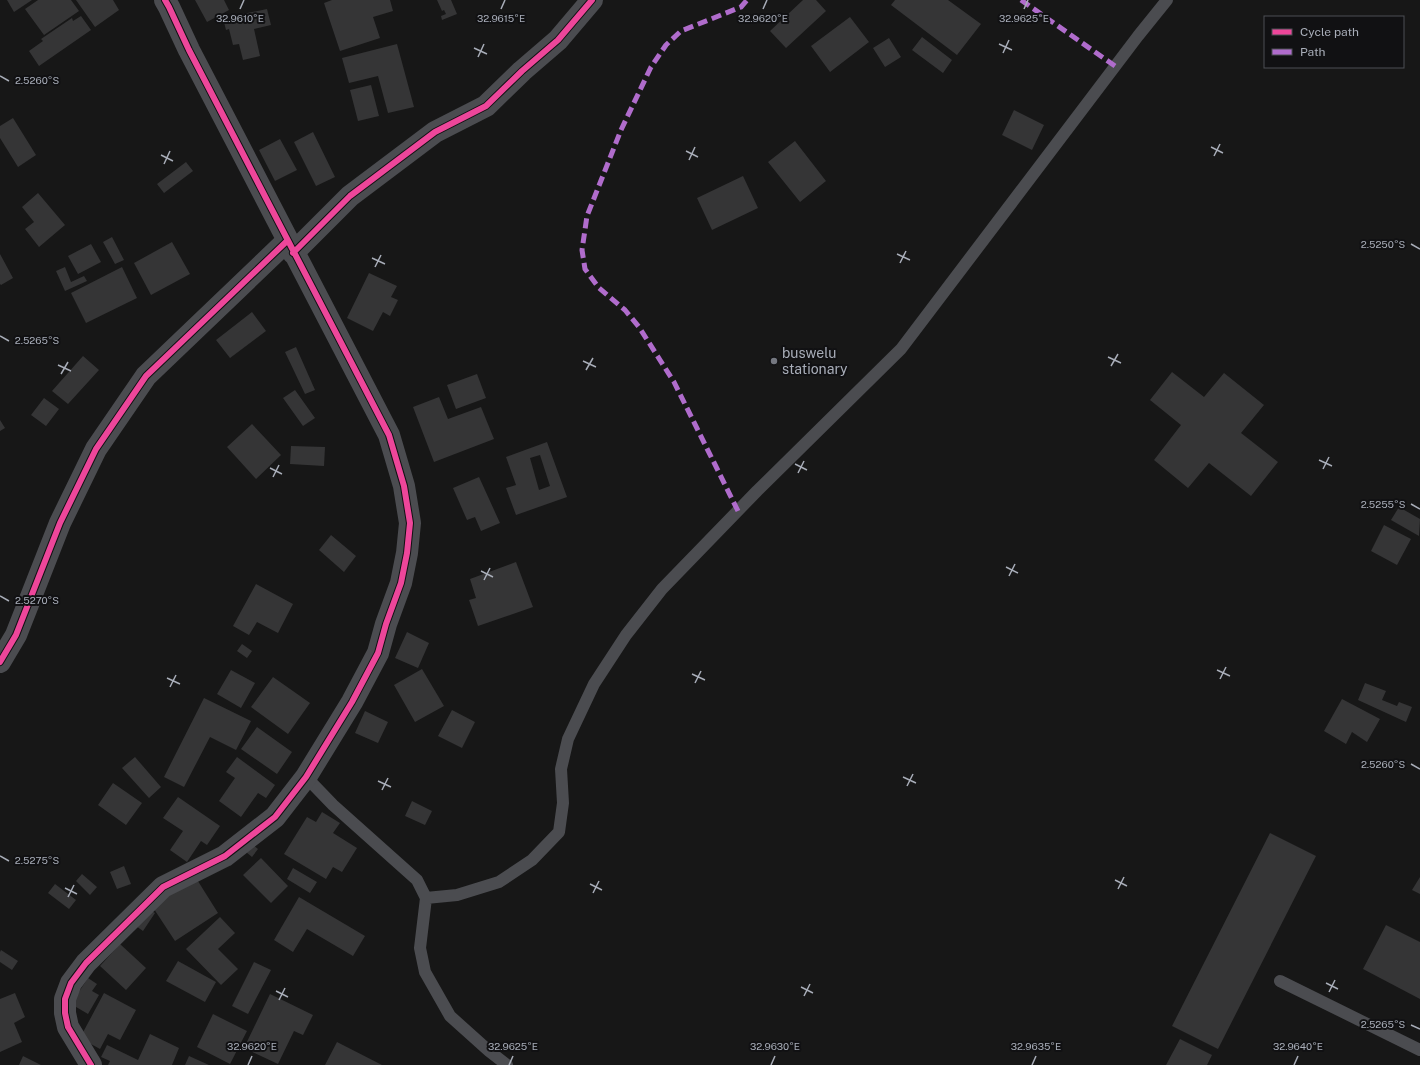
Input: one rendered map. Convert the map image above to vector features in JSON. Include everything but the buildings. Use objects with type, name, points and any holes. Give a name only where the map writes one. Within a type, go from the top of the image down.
[{"type":"street","points":[[91,1065],[68,1027],[65,1013],[65,999],[71,983],[86,963],[163,887],[226,856],[275,817],[306,777],[352,702],[378,653],[386,624],[401,583],[407,553],[410,523],[404,486],[389,436],[192,57],[165,0]]},
{"type":"street","points":[[0,662],[16,635],[60,523],[96,449],[146,376],[290,247],[356,192],[435,132],[486,106],[522,71],[558,40],[592,0]]},
{"type":"lane","points":[[426,898],[457,894],[499,882],[532,860],[559,832],[563,803],[561,769],[568,739],[594,684],[626,635],[662,589],[757,491],[901,349],[1138,36],[1167,0]]},
{"type":"lane","points":[[306,777],[333,806],[417,880],[426,898],[420,948],[425,972],[450,1016],[507,1065]]},
{"type":"lane","points":[[1280,981],[1420,1050]]},
{"type":"marked path","points":[[738,511],[674,382],[639,327],[625,310],[599,288],[585,269],[582,250],[587,216],[621,130],[651,67],[666,45],[681,31],[741,7],[747,0]]},
{"type":"marked path","points":[[1021,0],[1115,66]]},
{"type":"cycle path","points":[[91,1065],[68,1027],[65,1013],[65,999],[71,983],[86,963],[163,887],[225,856],[275,817],[306,777],[352,702],[378,653],[386,624],[401,583],[407,553],[410,523],[404,486],[389,435],[189,50],[165,0]]},
{"type":"cycle path","points":[[293,253],[350,196],[435,132],[486,106],[522,71],[558,40],[592,0]]},
{"type":"cycle path","points":[[0,662],[16,635],[60,523],[96,449],[146,376],[287,241]]},
{"type":"place","name":"buswelu stationary","points":[[774,361]]}]
